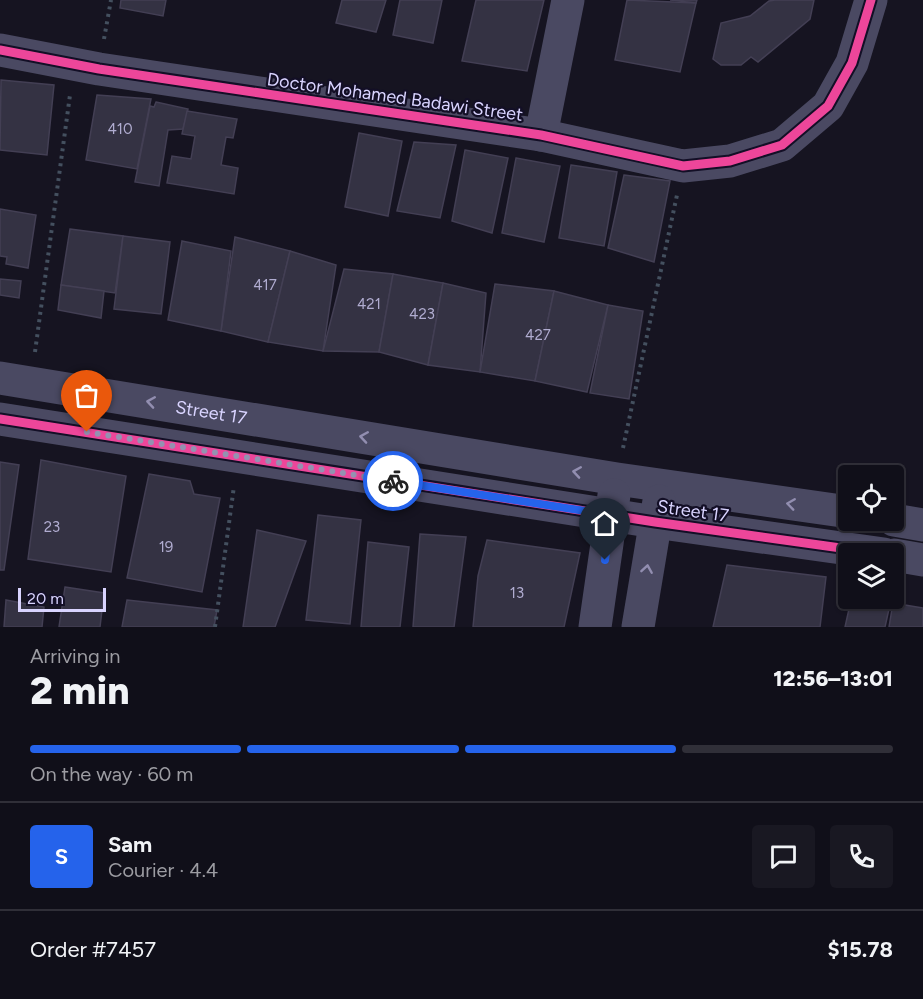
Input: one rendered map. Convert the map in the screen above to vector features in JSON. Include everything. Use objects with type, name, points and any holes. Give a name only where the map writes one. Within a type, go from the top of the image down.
[{"type":"street","points":[[541,135],[568,0]]},
{"type":"street","name":"Doctor Mohamed Badawi Street","points":[[0,50],[86,67],[541,135],[682,166],[730,161],[782,145],[828,106],[852,63],[871,0]]},
{"type":"street","name":"Street 17","points":[[16,380],[661,485],[838,510]]},
{"type":"street","name":"Street 17","points":[[0,418],[655,522],[838,547]]},
{"type":"street","points":[[596,627],[617,478]]},
{"type":"street","points":[[638,627],[661,485]]},
{"type":"street","points":[[904,522],[923,525]]},
{"type":"street","points":[[904,557],[923,560]]},
{"type":"path","points":[[16,380],[86,67],[111,0]]},
{"type":"path","points":[[617,478],[682,166]]},
{"type":"path","points":[[215,627],[238,456]]},
{"type":"building","points":[[121,0],[166,0],[163,16],[120,8]]},
{"type":"building","points":[[342,0],[386,0],[376,32],[336,23]]},
{"type":"building","points":[[400,0],[442,0],[433,43],[393,35]]},
{"type":"building","points":[[476,0],[544,0],[527,71],[462,61]]},
{"type":"building","points":[[627,0],[696,3],[680,72],[615,60]]},
{"type":"building","points":[[670,0],[697,0],[696,3]]},
{"type":"building","points":[[814,0],[810,19],[758,62],[751,57],[741,65],[721,65],[713,59],[721,23],[750,16],[769,1]]},
{"type":"building","points":[[1,80],[54,85],[47,155],[0,150]]},
{"type":"building","points":[[97,95],[151,99],[137,169],[86,160]]},
{"type":"building","points":[[156,102],[188,109],[183,129],[168,130],[159,186],[135,182],[150,106],[154,107]]},
{"type":"building","points":[[187,111],[237,119],[233,138],[226,137],[221,165],[238,168],[234,194],[167,183],[172,156],[191,159],[195,136],[182,134]]},
{"type":"building","points":[[359,133],[402,141],[388,216],[345,207]]},
{"type":"building","points":[[414,142],[456,145],[440,218],[397,211]]},
{"type":"building","points":[[465,150],[508,158],[492,233],[452,221]]},
{"type":"building","points":[[516,158],[560,166],[544,242],[502,233]]},
{"type":"building","points":[[571,165],[617,172],[604,246],[559,238]]},
{"type":"building","points":[[624,175],[670,181],[654,262],[608,248]]},
{"type":"building","points":[[0,209],[36,215],[28,268],[6,264],[7,257],[0,256]]},
{"type":"building","points":[[70,229],[123,236],[115,293],[61,285]]},
{"type":"building","points":[[123,236],[170,242],[161,314],[114,309]]},
{"type":"building","points":[[235,237],[290,251],[268,342],[221,331]]},
{"type":"building","points":[[182,241],[231,251],[221,331],[168,320]]},
{"type":"building","points":[[290,251],[336,265],[323,351],[268,342]]},
{"type":"building","points":[[344,269],[393,274],[379,352],[323,351]]},
{"type":"building","points":[[393,274],[443,283],[428,365],[379,352]]},
{"type":"building","points":[[0,279],[21,281],[19,298],[0,295]]},
{"type":"building","points":[[443,283],[486,293],[480,372],[428,365]]},
{"type":"building","points":[[495,284],[554,291],[535,381],[480,372]]},
{"type":"building","points":[[61,285],[104,291],[101,318],[58,310]]},
{"type":"building","points":[[554,291],[608,305],[587,392],[535,381]]},
{"type":"building","points":[[608,305],[643,311],[629,399],[590,393]]},
{"type":"building","points":[[41,460],[126,476],[111,572],[28,559]]},
{"type":"building","points":[[0,462],[19,465],[4,570],[0,570]]},
{"type":"building","points":[[149,474],[190,481],[194,494],[220,498],[202,592],[127,578]]},
{"type":"building","points":[[318,515],[361,520],[350,624],[306,620]]},
{"type":"building","points":[[257,530],[306,541],[275,627],[243,627]]},
{"type":"building","points":[[420,534],[466,537],[454,627],[413,627]]},
{"type":"building","points":[[487,540],[580,553],[564,627],[473,627],[478,576]]},
{"type":"building","points":[[368,542],[409,547],[400,627],[361,627]]},
{"type":"building","points":[[727,565],[826,577],[820,627],[713,627]]},
{"type":"building","points":[[65,587],[104,593],[100,627],[59,627]]},
{"type":"building","points":[[6,600],[44,607],[42,627],[4,627]]},
{"type":"building","points":[[127,600],[217,610],[214,627],[122,627]]},
{"type":"building","points":[[904,605],[923,608],[923,627],[889,627],[892,609],[904,609]]},
{"type":"building","points":[[849,609],[889,609],[885,627],[845,627]]},
{"type":"cycle path","points":[[0,50],[99,69],[541,135],[683,166],[730,161],[782,145],[828,106],[852,63],[871,0]]},
{"type":"cycle path","points":[[0,419],[655,522],[838,548]]},
{"type":"way so far","points":[[87,432],[393,481]]},
{"type":"route","points":[[393,481],[611,515],[605,560]]}]
